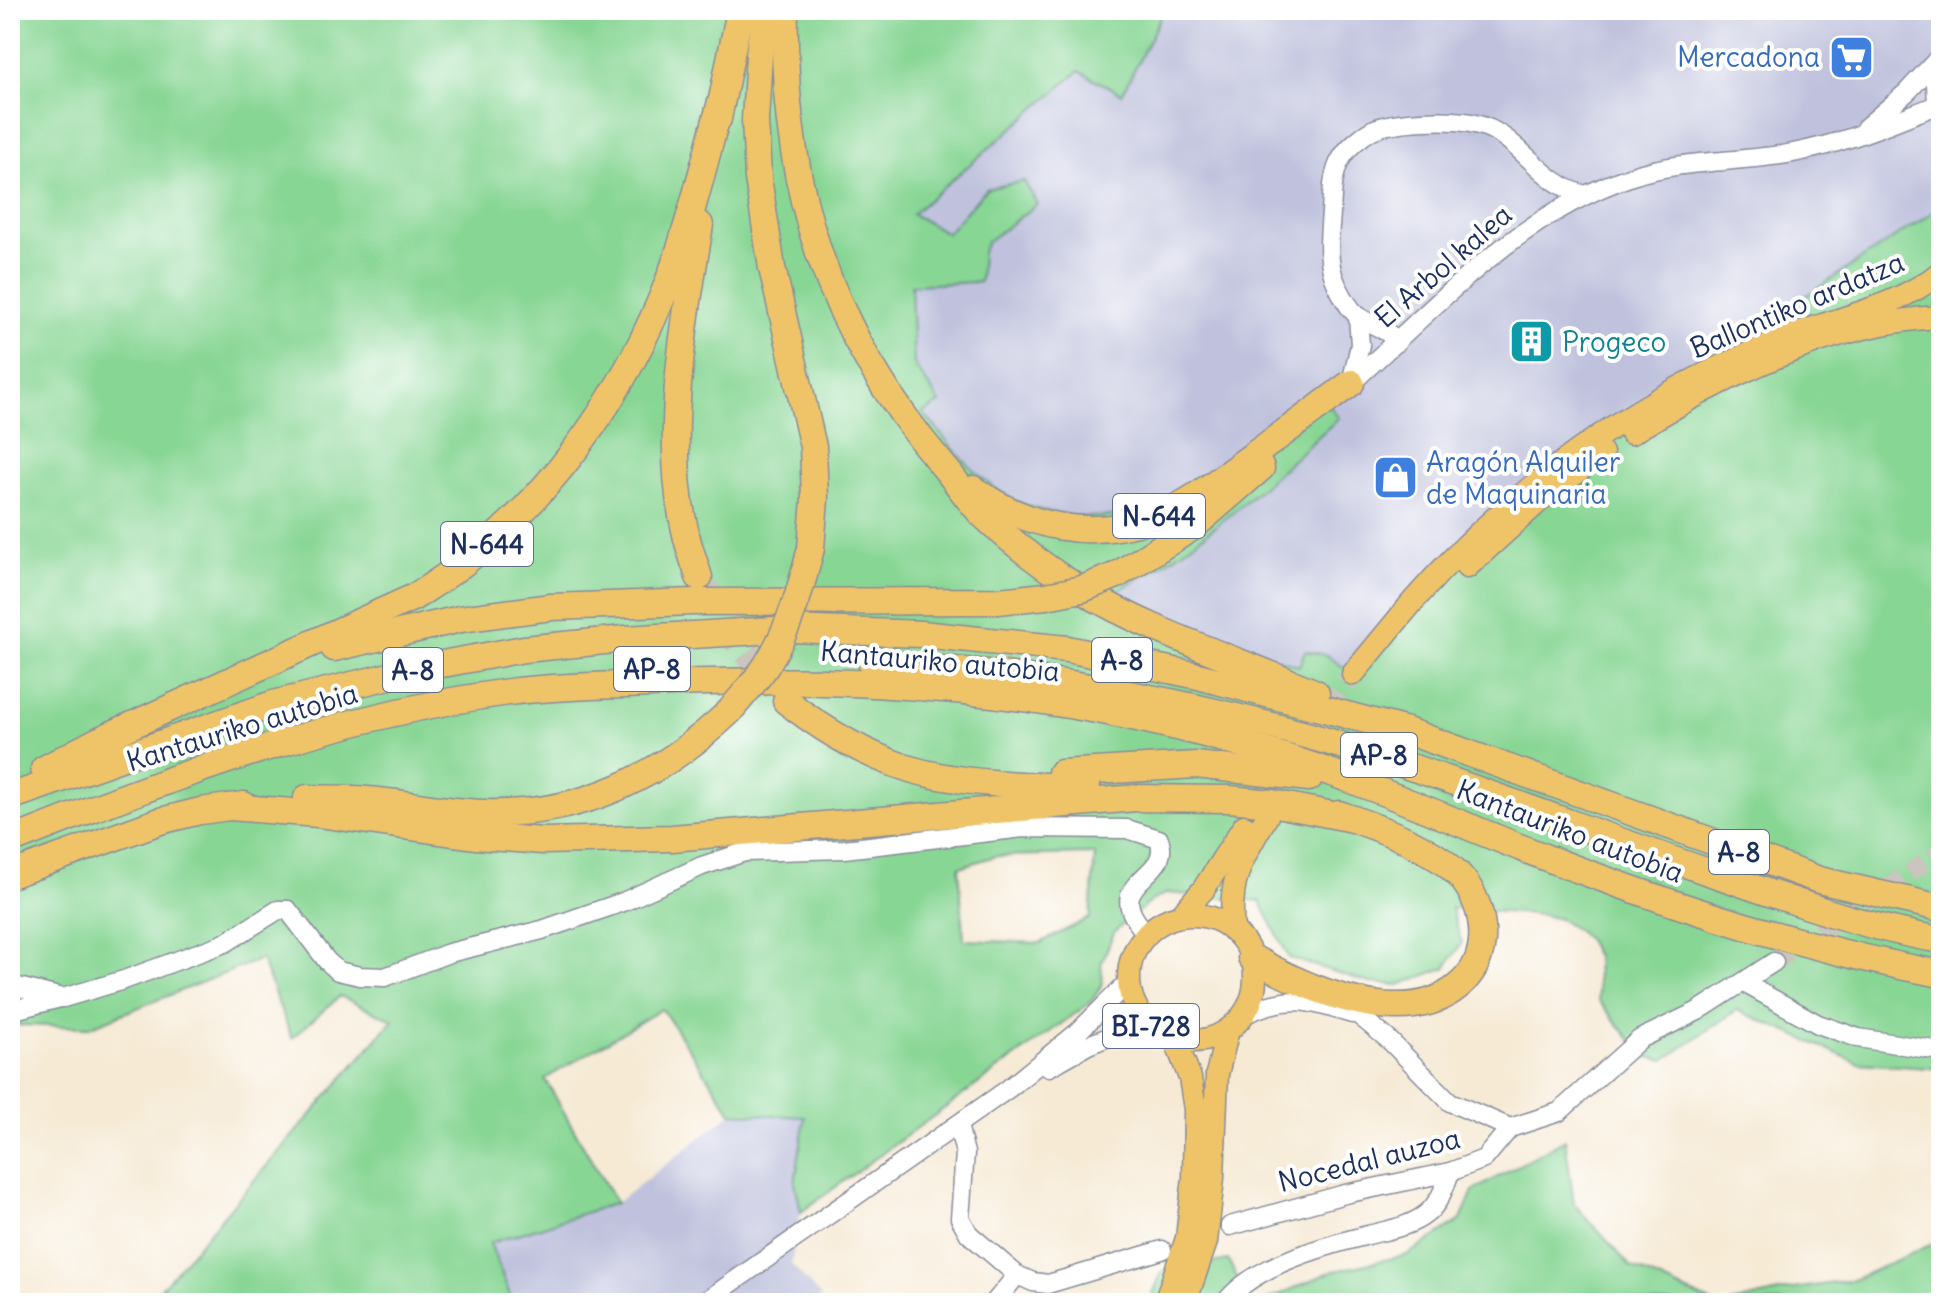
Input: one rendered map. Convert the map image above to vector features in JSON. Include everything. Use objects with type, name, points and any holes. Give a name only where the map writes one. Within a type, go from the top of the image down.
[{"type":"highway","name":"N-644","points":[[699,577],[680,501],[678,413],[690,286],[740,10]]},
{"type":"highway","points":[[10,875],[160,821],[200,811],[298,798],[367,799],[482,813],[530,812],[580,801],[618,789],[660,767],[701,739],[730,711],[765,666],[788,623],[811,548],[815,499],[813,447],[772,268],[758,178],[755,120],[765,10]]},
{"type":"highway","name":"N-644","points":[[785,10],[784,70],[792,146],[807,217],[828,280],[876,377],[906,421],[981,513],[1076,587],[1103,602],[1210,652],[1404,730]]},
{"type":"highway","name":"N-644","points":[[268,665],[414,597],[446,578],[478,553],[531,503],[572,454],[607,405],[664,293],[721,102]]},
{"type":"highway","name":"N-644","points":[[944,468],[990,501],[1031,521],[1075,529],[1124,527],[1155,518],[1201,492],[1351,383]]},
{"type":"highway","points":[[10,787],[97,741],[268,665],[460,619],[551,607],[709,602],[998,601],[1082,589],[1117,575],[1193,527],[1351,383]]},
{"type":"highway","name":"Kantauriko autobia","points":[[10,797],[273,704],[431,666],[539,647],[762,630],[921,634],[1067,649],[1194,675],[1404,730],[1819,880],[1941,908]]},
{"type":"highway","name":"AP-8","points":[[511,692],[625,671],[713,663],[796,662],[928,667],[1077,684],[1190,704],[1362,751],[1813,908],[1941,940]]},
{"type":"highway","name":"Kantauriko autobia","points":[[10,841],[228,759],[351,724],[511,692],[705,681],[892,683],[1048,701],[1183,729],[1267,751],[1711,917],[1789,941],[1941,974]]},
{"type":"highway","points":[[786,701],[832,733],[911,769],[978,780],[1054,787],[1175,784],[1232,788],[1312,805],[1353,819],[1424,851],[1458,875],[1476,902],[1483,933],[1480,953],[1466,980],[1449,993],[1429,1002],[1386,1006],[1330,992],[1281,974],[1251,957]]},
{"type":"highway","points":[[978,780],[1196,765],[1241,768],[1360,785]]},
{"type":"highway","points":[[230,807],[318,814],[475,836],[543,841],[672,838],[1136,798],[1229,799],[1272,803],[1353,819]]},
{"type":"main road","name":"Ballontiko ardatza","points":[[1940,317],[1893,321],[1801,349],[1697,396],[1632,432],[1583,466],[1501,534],[1358,679],[1416,598],[1484,529],[1564,460],[1700,376],[1797,333],[1900,299],[1941,272]]},
{"type":"main road","points":[[1180,916],[1258,817],[1235,876],[1230,901],[1233,930]]},
{"type":"main road","points":[[1147,934],[1162,923],[1180,916],[1199,916],[1217,920],[1233,930],[1244,942],[1251,957]]},
{"type":"main road","name":"BI-728","points":[[1147,934],[1133,956],[1129,981],[1131,996],[1146,1022],[1175,1039],[1193,1041],[1212,1038],[1235,1023]]},
{"type":"main road","name":"BI-728","points":[[1185,1303],[1206,1242],[1213,1178],[1217,1074],[1235,1023],[1252,997],[1255,977],[1251,957]]},
{"type":"main road","name":"BI-728","points":[[1165,1303],[1187,1238],[1194,1177],[1195,1109],[1190,1078],[1175,1039]]},
{"type":"street","points":[[1939,60],[1939,106]]},
{"type":"street","name":"El Arbol kalea","points":[[1857,135],[1939,60]]},
{"type":"street","name":"El Arbol kalea","points":[[1351,383],[1461,281],[1524,229],[1586,195],[1633,176],[1678,165],[1792,153],[1857,135],[1939,106]]},
{"type":"street","points":[[1397,342],[1376,324],[1358,316],[1333,276],[1329,262],[1334,180],[1341,159],[1356,142],[1373,130],[1391,125],[1433,122],[1478,124],[1506,138],[1545,176],[1570,192],[1586,195]]},
{"type":"street","points":[[1351,383],[1360,345],[1358,316]]},
{"type":"street","points":[[10,1011],[124,980],[225,943],[278,910],[288,910],[338,971],[385,977],[449,953],[542,930],[745,852],[844,849],[1023,828],[1127,829],[1159,839],[1162,847],[1160,859],[1133,887],[1130,896],[1133,920],[1147,934]]},
{"type":"street","points":[[1330,992],[1389,1040],[1450,1102],[1510,1128],[1559,1112],[1640,1039],[1698,1011],[1774,962]]},
{"type":"street","points":[[703,1303],[1008,1089],[1078,1032],[1129,981]]},
{"type":"street","points":[[1744,983],[1818,1024],[1845,1034],[1941,1051]]},
{"type":"street","points":[[10,985],[63,998]]},
{"type":"street","points":[[1235,1023],[1265,1005],[1293,1000],[1363,1018]]},
{"type":"street","points":[[1008,1089],[1088,1045],[1146,1022]]},
{"type":"street","points":[[958,1125],[965,1153],[960,1218],[969,1234],[1017,1275],[1048,1284],[1162,1250]]},
{"type":"street","name":"Nocedal auzoa","points":[[1230,1226],[1345,1194],[1450,1172],[1484,1159],[1510,1128]]},
{"type":"street","points":[[1225,1303],[1244,1284],[1281,1263],[1365,1235],[1401,1227],[1426,1214],[1442,1193],[1450,1172]]},
{"type":"street","points":[[994,1303],[1017,1275]]},
{"type":"shaded area","points":[[1164,10],[1941,10],[1941,207],[1690,372],[1345,668],[1326,655],[1305,651],[1299,666],[1214,638],[1113,592],[1144,578],[1185,551],[1339,418],[1230,457],[1164,501],[1101,517],[1062,516],[1025,503],[990,485],[922,413],[939,403],[914,364],[911,285],[980,281],[982,252],[987,241],[1001,229],[986,190],[947,233],[911,215],[1079,71],[1123,94]]},
{"type":"shaded area","points":[[732,1113],[806,1116],[795,1183],[801,1212],[791,1264],[821,1297],[813,1303],[513,1303],[490,1243],[616,1203]]},
{"type":"green space","points":[[10,10],[1164,10],[1122,94],[1079,71],[912,214],[947,233],[986,189],[1024,181],[1037,204],[987,242],[982,252],[980,282],[911,285],[914,364],[940,403],[923,413],[972,468],[1009,496],[1051,512],[1098,517],[1121,515],[1169,498],[1319,393],[1339,418],[1204,535],[1114,592],[1213,638],[1299,666],[1305,651],[1326,655],[1345,668],[1390,617],[1690,372],[1941,207],[1941,1069],[1859,1063],[1737,1010],[1664,1060],[1644,1056],[1598,1000],[1596,956],[1586,938],[1559,919],[1544,915],[1451,908],[1462,943],[1445,968],[1399,985],[1370,983],[1289,958],[1260,901],[1167,893],[1151,901],[1114,932],[1101,964],[1103,984],[1091,1002],[801,1212],[795,1183],[805,1117],[732,1113],[662,1009],[545,1079],[616,1203],[490,1243],[513,1303],[148,1303],[393,1020],[340,996],[292,1038],[261,959],[89,1027],[10,1027]],"holes":[[[1095,854],[1090,918],[1040,943],[964,940],[959,867],[996,856]]]},
{"type":"green space","points":[[1565,1139],[1574,1204],[1631,1267],[1713,1303],[1261,1303],[1330,1272],[1407,1255],[1461,1220],[1473,1191]]},
{"type":"green space","points":[[1941,1240],[1941,1303],[1731,1303],[1853,1280]]},
{"type":"green space","points":[[1228,1260],[1250,1303],[1149,1303],[1162,1272]]},
{"type":"tunnel","points":[[705,587],[735,639],[776,689]]},
{"type":"tunnel","points":[[1249,818],[1353,674]]},
{"type":"tunnel","points":[[1774,962],[1941,852]]},
{"type":"place","name":"Mercadona","points":[[1851,57]]},
{"type":"place","name":"Progeco","points":[[1531,342]]},
{"type":"place","name":"Aragón Alquiler de Maquinaria","points":[[1395,478]]}]
